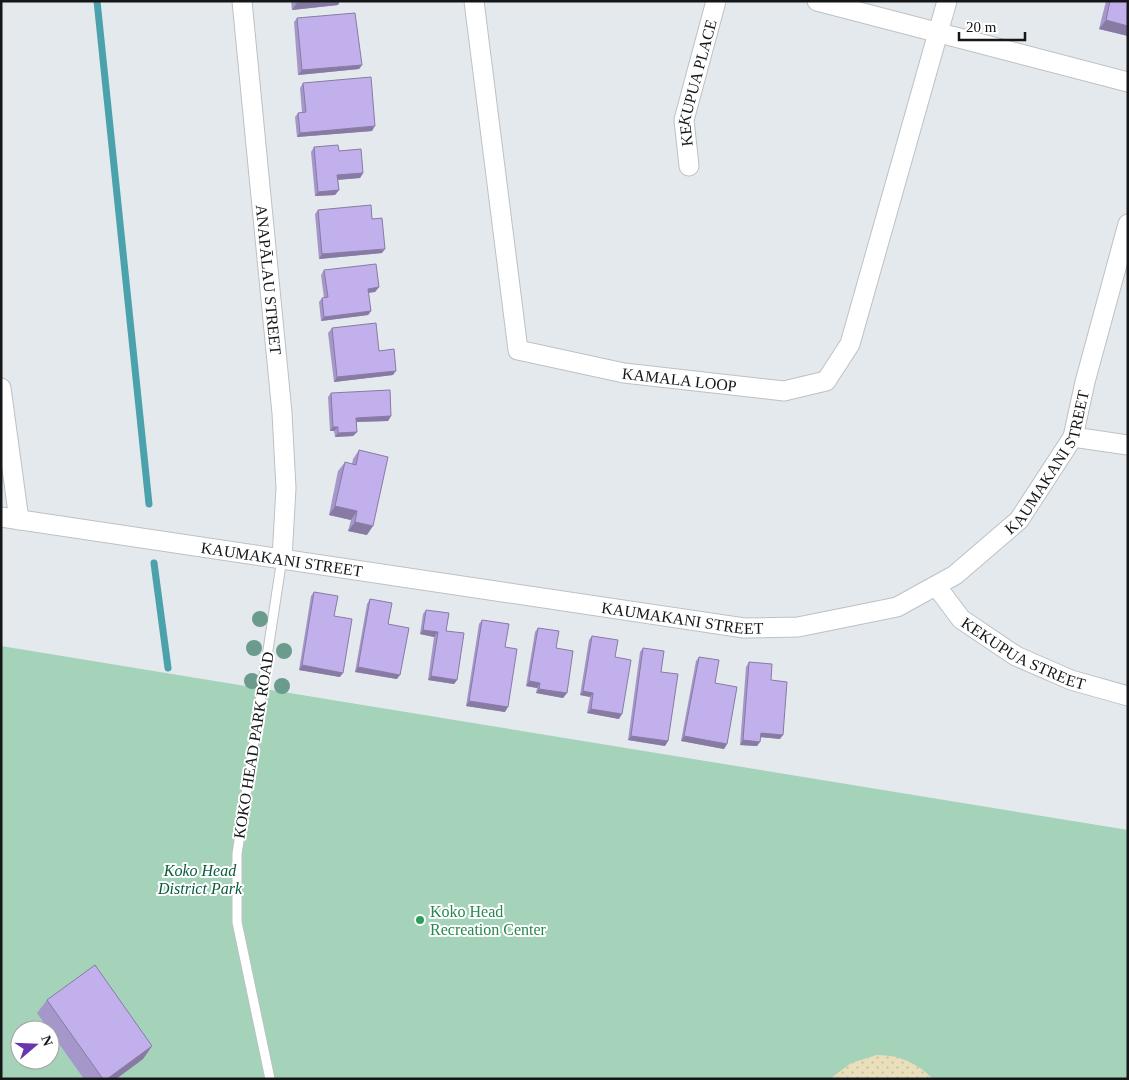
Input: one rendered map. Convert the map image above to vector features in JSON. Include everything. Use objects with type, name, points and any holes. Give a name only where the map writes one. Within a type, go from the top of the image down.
[{"type":"street","name":"ANAPĀLAU STREET","points":[[242,1],[282,413],[286,488],[282,558]]},
{"type":"street","name":"KAMALA LOOP","points":[[474,1],[518,350],[624,373],[784,391],[826,381],[850,344],[939,32]]},
{"type":"street","name":"KEKUPUA PLACE","points":[[689,166],[684,120],[716,1]]},
{"type":"street","points":[[816,1],[1128,82]]},
{"type":"street","points":[[939,32],[947,1]]},
{"type":"street","name":"KAUMAKANI STREET","points":[[10,519],[282,558],[518,596],[744,628],[791,628],[850,618],[897,607],[956,575],[1019,520],[1073,437],[1085,382],[1128,224]]},
{"type":"street","points":[[1,388],[10,519]]},
{"type":"street","points":[[1073,437],[1128,445]]},
{"type":"street","name":"KEKUPUA STREET","points":[[937,587],[961,619],[1016,656],[1071,680],[1128,696]]},
{"type":"lane","name":"KOKO HEAD PARK ROAD","points":[[270,1079],[237,922],[237,854],[282,558]]},
{"type":"green space","name":"Koko Head District Park","points":[[1,646],[1128,830],[1128,1079],[1,1079]]},
{"type":"sand","points":[[877,1055],[893,1056],[908,1061],[921,1068],[933,1079],[830,1079],[851,1063]]},
{"type":"building","points":[[1110,1],[1128,1],[1128,26],[1106,20]]},
{"type":"building","points":[[355,13],[362,65],[302,70],[297,18]]},
{"type":"building","points":[[371,77],[375,126],[300,133],[298,113],[306,112],[303,83]]},
{"type":"building","points":[[338,145],[339,151],[361,149],[363,173],[337,175],[339,190],[318,192],[314,147]]},
{"type":"building","points":[[371,205],[372,219],[382,218],[385,249],[322,254],[318,210]]},
{"type":"building","points":[[376,264],[379,287],[368,289],[371,311],[324,317],[322,298],[328,297],[324,270]]},
{"type":"building","points":[[376,323],[379,351],[394,349],[396,371],[337,377],[332,328]]},
{"type":"building","points":[[390,390],[391,416],[356,418],[357,432],[338,433],[338,427],[333,427],[331,393]]},
{"type":"building","points":[[359,450],[388,457],[373,526],[355,522],[357,511],[335,506],[345,462],[356,465]]},
{"type":"building","points":[[314,592],[338,596],[334,616],[352,619],[343,673],[302,665]]},
{"type":"building","points":[[370,599],[392,603],[388,624],[409,628],[400,675],[358,667]]},
{"type":"building","points":[[426,610],[449,613],[446,631],[464,633],[457,680],[431,676],[438,632],[423,630]]},
{"type":"building","points":[[482,620],[509,624],[505,647],[517,649],[508,707],[469,701]]},
{"type":"building","points":[[538,628],[559,631],[556,648],[573,651],[567,693],[539,689],[540,683],[529,681]]},
{"type":"building","points":[[592,636],[618,640],[615,657],[631,660],[622,714],[591,709],[593,693],[583,691]]},
{"type":"building","points":[[643,648],[664,651],[661,672],[678,674],[668,741],[631,736]]},
{"type":"building","points":[[699,657],[719,660],[715,683],[737,687],[727,744],[684,736]]},
{"type":"building","points":[[749,662],[772,664],[771,680],[787,682],[783,735],[761,733],[760,742],[743,740]]},
{"type":"building","points":[[95,965],[152,1046],[107,1079],[103,1079],[47,1000]]},
{"type":"waterway","points":[[97,1],[149,504]]},
{"type":"waterway","points":[[154,563],[168,668]]},
{"type":"place","name":"Koko Head Recreation Center","points":[[420,920]]}]
